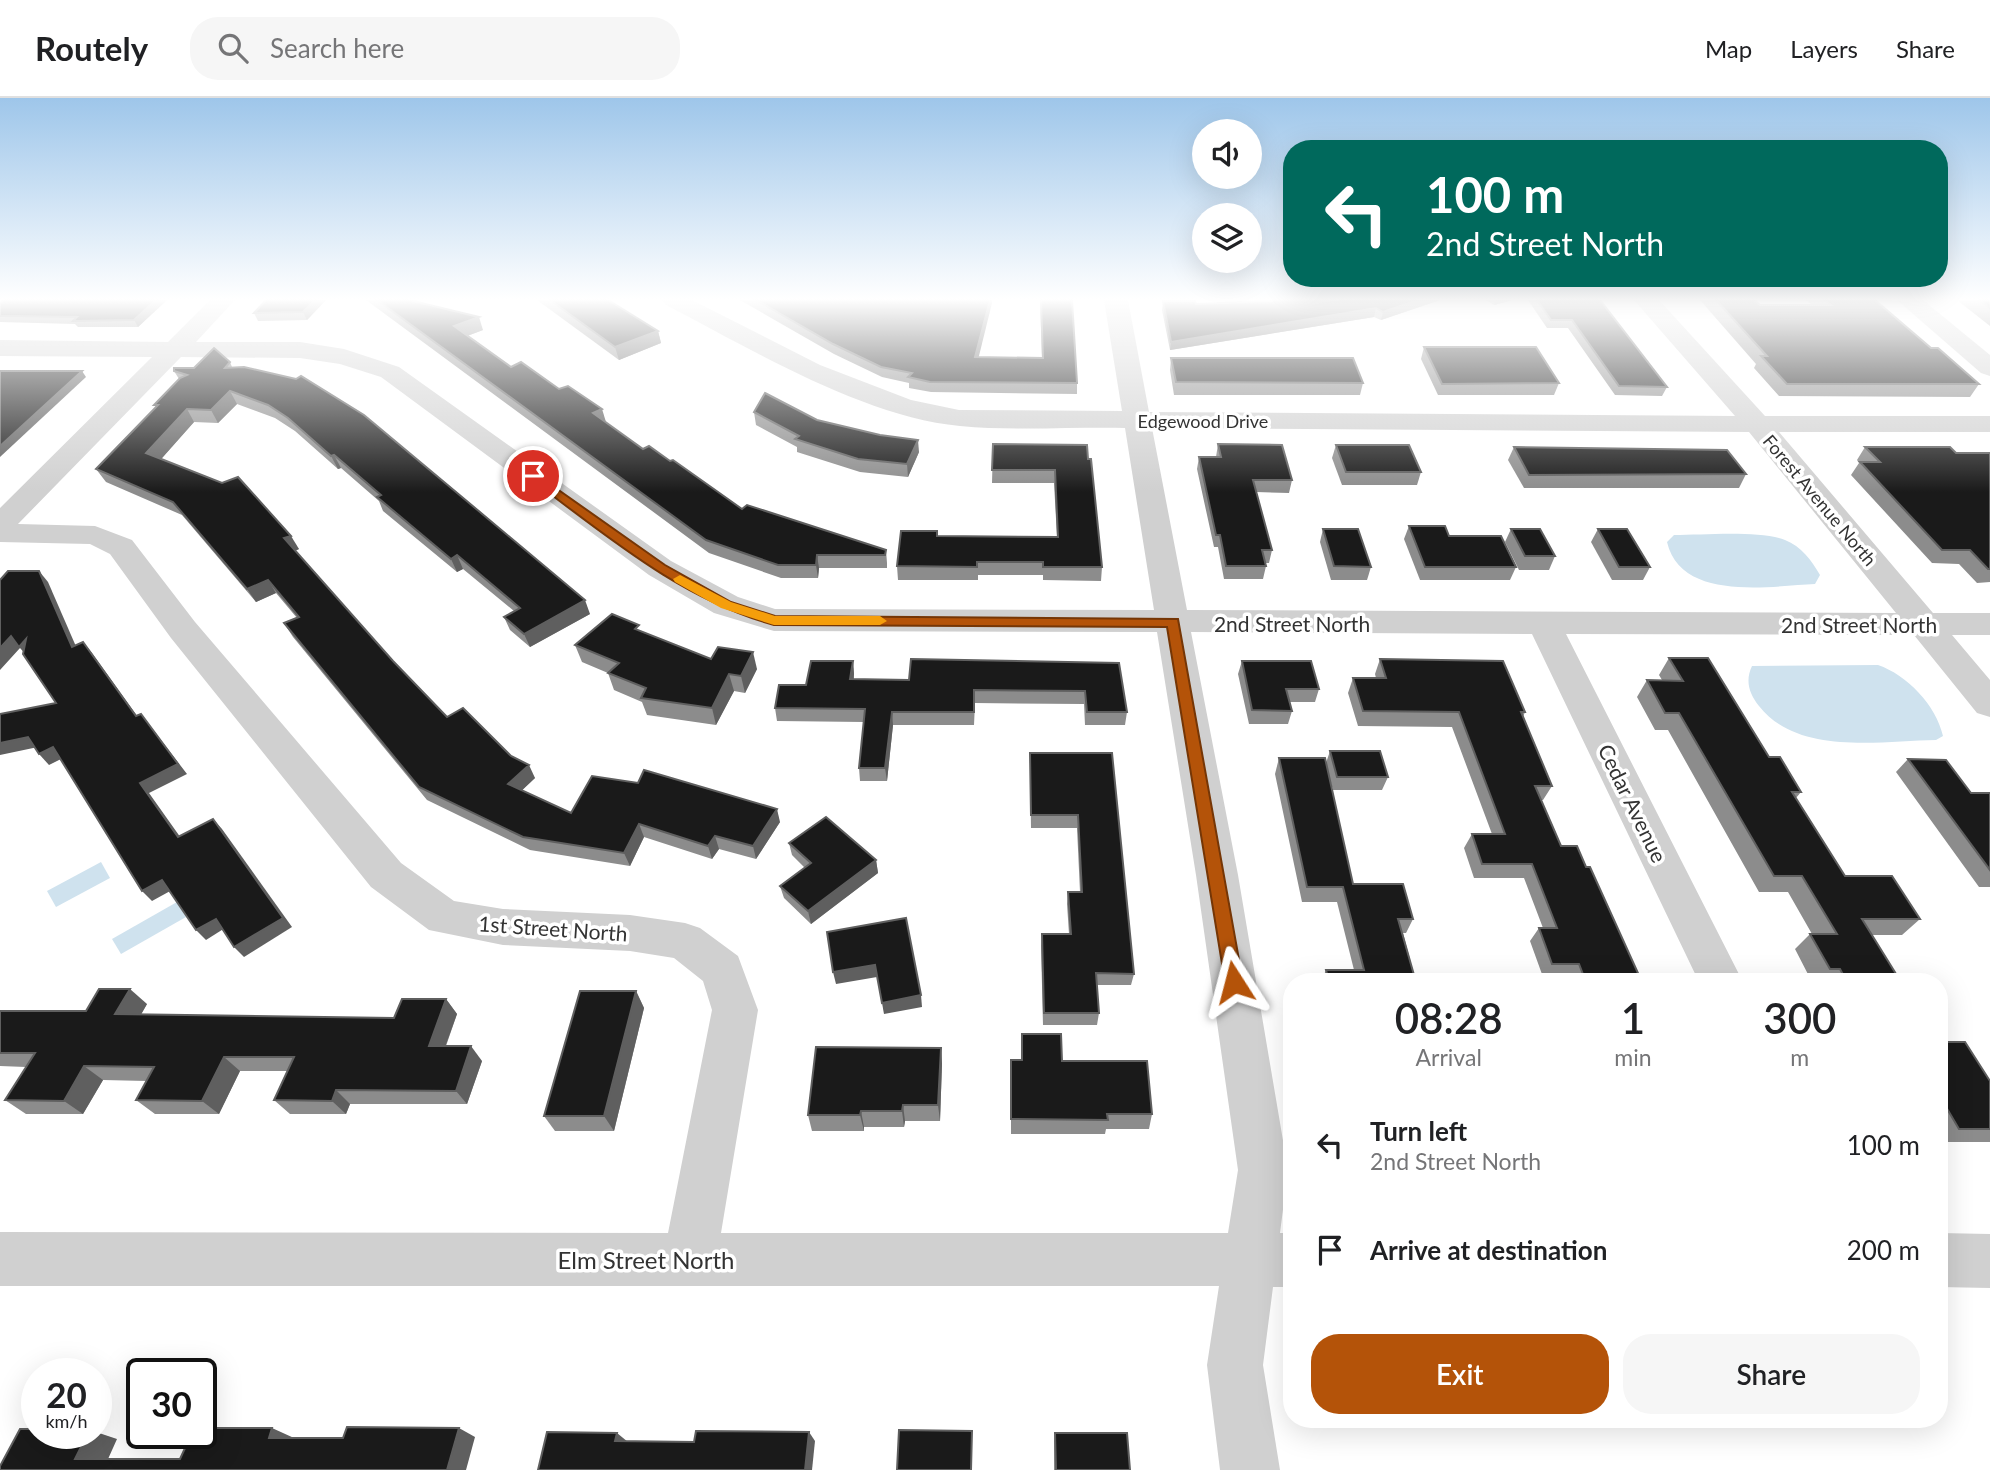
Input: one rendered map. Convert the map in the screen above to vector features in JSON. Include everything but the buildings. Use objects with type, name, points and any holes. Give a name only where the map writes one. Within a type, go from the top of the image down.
[{"type":"street","points":[[0,525],[161,364]]},
{"type":"street","name":"2nd Street North","points":[[366,364],[390,372],[660,568],[726,605],[774,620],[1990,624]]},
{"type":"street","name":"Edgewood Drive","points":[[799,364],[904,407],[959,418],[1990,424]]},
{"type":"street","points":[[1128,364],[1217,876],[1263,1170],[1271,1259],[1236,1365],[1250,1470]]},
{"type":"street","name":"Forest Avenue North","points":[[1703,364],[1757,424],[1990,704]]},
{"type":"street","name":"1st Street North","points":[[0,533],[95,535],[121,547],[183,630],[386,875],[444,917],[503,928],[630,933],[685,941],[722,970],[735,1010],[690,1258]]},
{"type":"street","name":"Cedar Avenue","points":[[1544,624],[1717,973]]},
{"type":"street","name":"Elm Street North","points":[[0,1259],[1271,1259]]},
{"type":"street","points":[[1948,1260],[1990,1261]]},
{"type":"water","points":[[1746,534],[1785,540],[1810,559],[1820,575],[1815,584],[1775,587],[1729,586],[1708,582],[1690,574],[1676,561],[1667,542],[1674,535]]},
{"type":"water","points":[[1878,665],[1899,676],[1919,693],[1934,713],[1943,736],[1936,740],[1866,743],[1817,739],[1795,733],[1776,722],[1759,706],[1749,687],[1752,666]]},
{"type":"water","points":[[101,862],[110,878],[56,907],[47,891]]},
{"type":"water","points":[[177,902],[186,917],[121,954],[112,939]]},
{"type":"slow traffic","points":[[680,579],[726,605],[774,620],[880,621]]},
{"type":"route","points":[[533,476],[660,568],[726,605],[774,620],[1174,622],[1234,982]]}]
